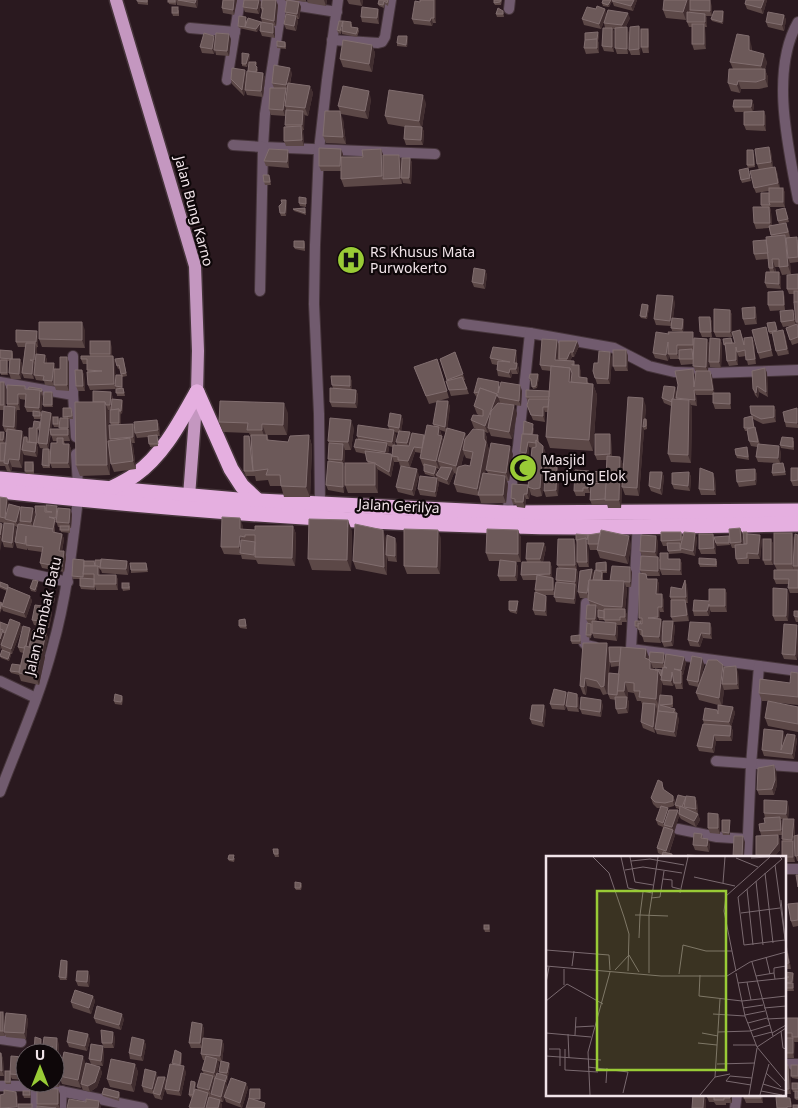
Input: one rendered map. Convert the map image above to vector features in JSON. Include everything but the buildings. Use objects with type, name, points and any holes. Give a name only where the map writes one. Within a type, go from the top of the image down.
[{"type":"highway","points":[[112,488],[135,476],[168,443],[197,392]]},
{"type":"highway","points":[[197,392],[230,468],[242,486],[258,501]]},
{"type":"highway","name":"Jalan Gerilya","points":[[0,478],[78,492],[112,488],[189,496],[238,507],[258,501],[507,513],[798,511]]},
{"type":"highway","name":"Jalan Gerilya","points":[[0,491],[78,492],[393,522],[638,528],[798,524]]},
{"type":"main road","name":"Jalan Bung Karno","points":[[116,0],[195,266],[198,351],[197,392],[189,496]]},
{"type":"street","points":[[227,80],[240,0]]},
{"type":"street","points":[[262,0],[337,12]]},
{"type":"street","points":[[320,505],[319,414],[314,304],[319,150],[338,0]]},
{"type":"street","points":[[332,40],[382,42],[385,37],[392,0]]},
{"type":"street","points":[[260,291],[265,114],[282,3]]},
{"type":"street","points":[[798,22],[792,31],[786,59],[783,94],[784,123],[798,199]]},
{"type":"street","points":[[190,28],[235,32]]},
{"type":"street","points":[[233,145],[435,154]]},
{"type":"street","points":[[463,324],[530,333],[614,348],[649,366],[674,372],[708,373],[798,370]]},
{"type":"street","points":[[507,513],[518,446],[530,333]]},
{"type":"street","name":"Jalan Tambak Batu","points":[[0,792],[53,648],[68,582],[78,492],[73,356]]},
{"type":"street","points":[[0,382],[73,395]]},
{"type":"street","points":[[508,406],[522,408]]},
{"type":"street","points":[[638,512],[627,649],[798,671]]},
{"type":"street","points":[[18,571],[68,582]]},
{"type":"street","points":[[586,603],[584,643],[589,646],[606,647]]},
{"type":"street","points":[[747,856],[751,765],[759,666]]},
{"type":"street","points":[[0,681],[36,698]]},
{"type":"street","points":[[716,761],[798,767]]},
{"type":"street","points":[[678,829],[748,839]]},
{"type":"street","points":[[0,1039],[21,1042]]},
{"type":"street","points":[[0,1086],[15,1086]]},
{"type":"street","points":[[65,1092],[104,1104],[143,1108]]},
{"type":"street","points":[[36,1093],[36,1108]]},
{"type":"street","points":[[61,1108],[62,1093]]},
{"type":"place","name":"RS Khusus Mata Purwokerto","points":[[351,260]]},
{"type":"place","name":"Masjid Tanjung Elok","points":[[523,468]]}]
